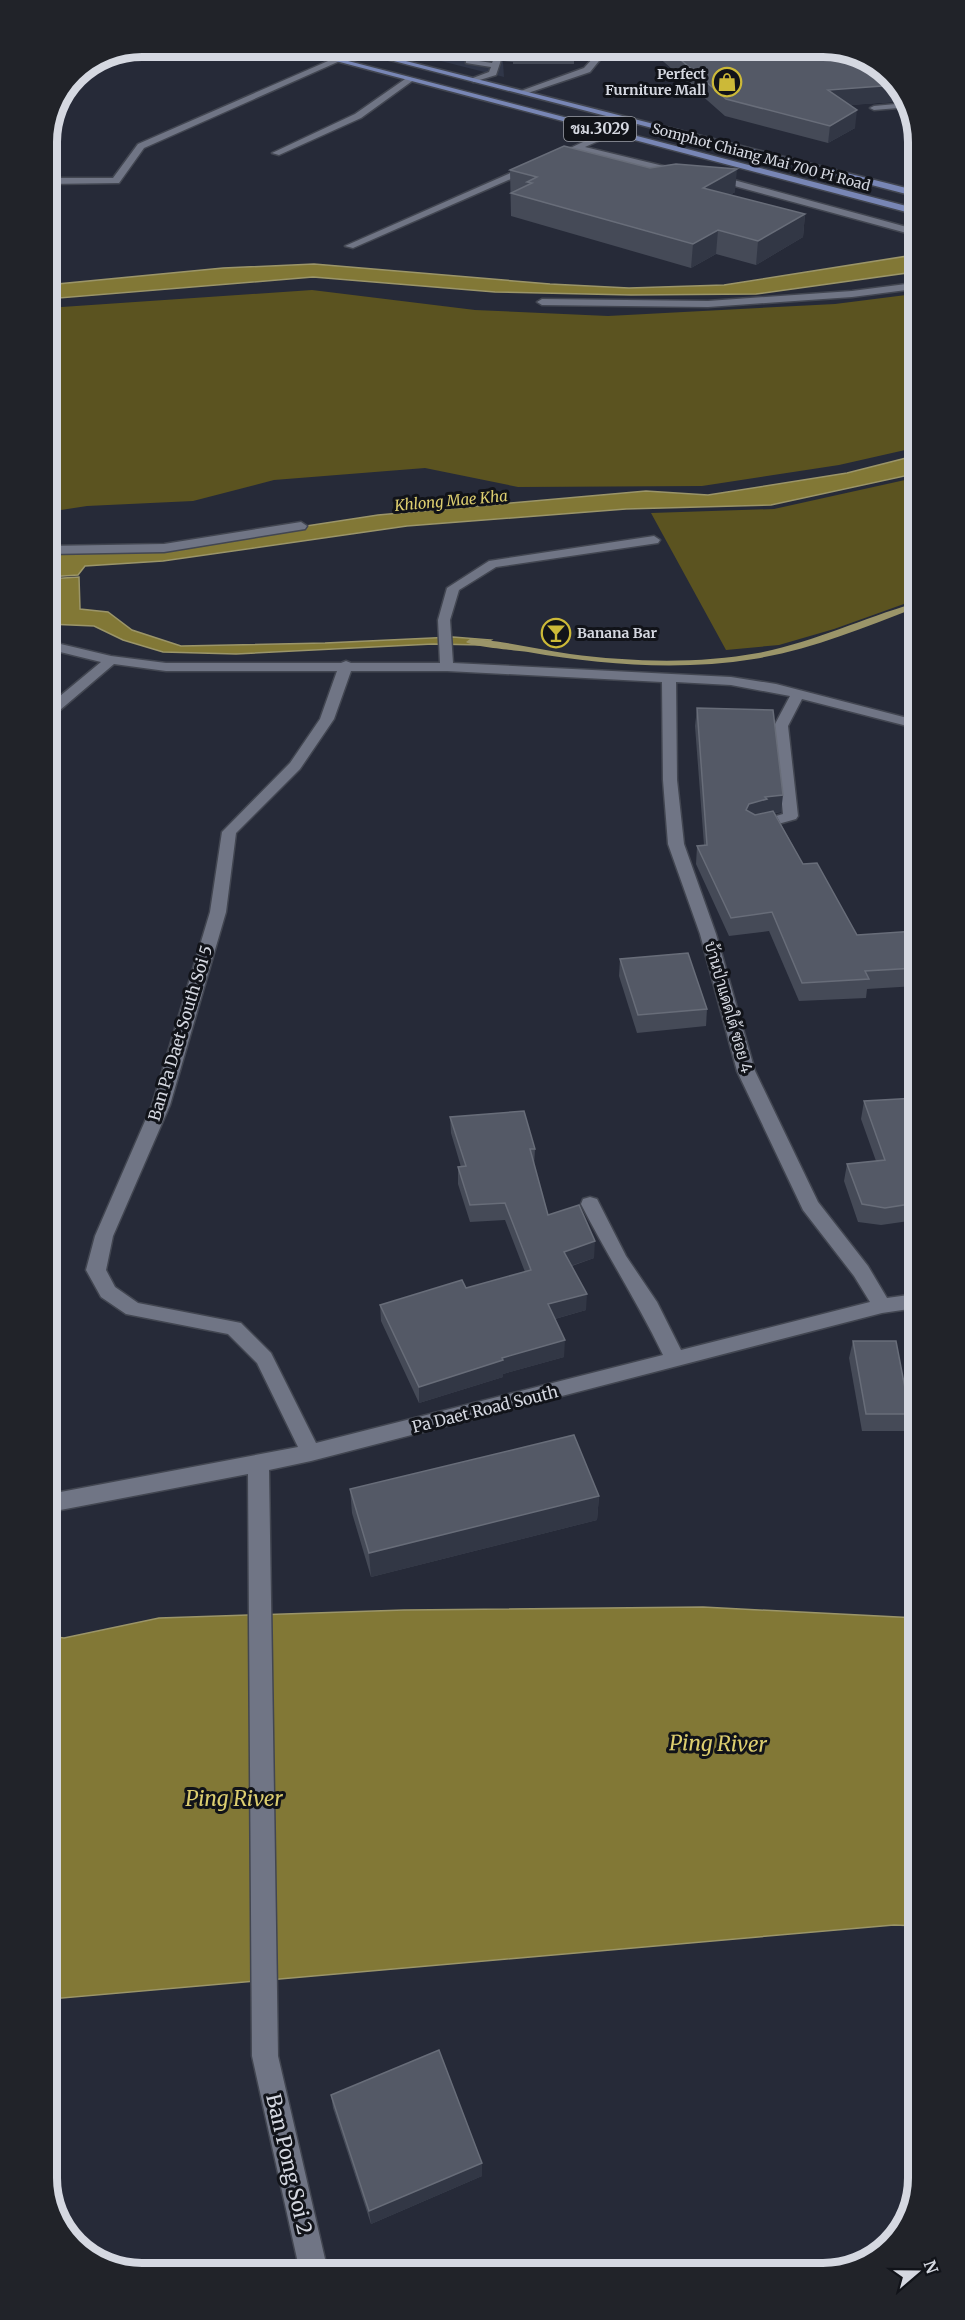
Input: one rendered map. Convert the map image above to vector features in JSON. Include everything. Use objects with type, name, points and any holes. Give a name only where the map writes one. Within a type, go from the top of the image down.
[{"type":"main road","name":"Somphot Chiang Mai 700 Pi Road","points":[[327,57],[908,209]]},
{"type":"main road","name":"Somphot Chiang Mai 700 Pi Road","points":[[387,57],[908,191]]},
{"type":"street","points":[[522,92],[587,70],[598,57]]},
{"type":"street","points":[[57,182],[116,181],[141,146],[338,60]]},
{"type":"street","points":[[469,61],[497,63],[493,73],[476,80]]},
{"type":"street","points":[[276,153],[358,116],[411,79]]},
{"type":"street","points":[[874,108],[899,106]]},
{"type":"street","points":[[565,152],[611,132]]},
{"type":"street","points":[[576,147],[639,164],[686,172]]},
{"type":"street","points":[[350,246],[543,162]]},
{"type":"street","points":[[706,175],[908,230]]},
{"type":"street","points":[[542,302],[708,304],[852,294],[908,287]]},
{"type":"street","points":[[57,550],[164,548],[301,526]]},
{"type":"street","points":[[447,667],[444,620],[453,588],[494,564],[654,540]]},
{"type":"street","points":[[57,647],[111,660],[195,668],[346,665],[447,667],[669,677],[754,684],[908,722]]},
{"type":"street","points":[[57,705],[111,660]]},
{"type":"street","name":"Ban Pa Daet South Soi 5","points":[[311,1453],[264,1358],[234,1328],[133,1309],[108,1292],[96,1270],[104,1236],[161,1106],[218,912],[229,832],[295,766],[327,719],[346,665]]},
{"type":"street","name":"บ้านป่าแดดใต้ ซอย 4","points":[[669,677],[670,780],[676,844],[708,934],[746,1071],[810,1204],[861,1270],[882,1306]]},
{"type":"street","points":[[57,692],[70,694]]},
{"type":"street","points":[[753,826],[791,816],[781,726],[798,694]]},
{"type":"street","points":[[590,1204],[620,1260],[650,1307],[675,1359]]},
{"type":"street","name":"Pa Daet Road South","points":[[57,1502],[311,1453],[882,1306],[908,1302]]},
{"type":"street","name":"Ban Pong Soi 2","points":[[258,1464],[265,2056],[282,2139],[313,2263]]},
{"type":"shaded area","points":[[425,57],[503,57],[504,77]]},
{"type":"shaded area","points":[[312,290],[475,310],[608,316],[835,304],[908,295],[908,449],[839,465],[702,486],[518,487],[425,468],[274,480],[193,501],[87,506],[57,511],[57,307]]},
{"type":"shaded area","points":[[908,479],[908,603],[834,629],[779,645],[726,650],[651,513],[774,509]]},
{"type":"water","points":[[908,256],[908,273],[756,294],[631,295],[495,292],[313,277],[57,298],[57,284],[223,268],[314,264],[550,284],[629,288],[724,285]]},
{"type":"water","points":[[908,458],[908,475],[771,505],[626,509],[407,526],[163,561],[85,566],[78,575],[57,576],[57,552],[90,553],[235,537],[378,515],[646,491],[708,495],[847,473]]},
{"type":"water","points":[[79,577],[80,609],[108,612],[132,630],[181,646],[453,637],[491,640],[482,645],[433,644],[236,654],[163,652],[123,640],[94,626],[57,624],[57,578]]},
{"type":"water","name":"Ping River","points":[[703,1607],[908,1618],[908,1926],[57,1998],[57,1637],[64,1638],[159,1618],[404,1610]]},
{"type":"building","points":[[678,57],[828,57],[855,63],[875,75],[886,86],[828,90],[857,110],[830,126],[726,99]]},
{"type":"building","points":[[564,146],[650,168],[676,164],[737,169],[703,188],[805,214],[758,241],[718,230],[693,244],[511,193],[532,183],[527,182],[537,177],[510,170]]},
{"type":"building","points":[[697,708],[773,710],[783,795],[765,797],[767,799],[749,804],[746,810],[755,815],[773,811],[803,864],[817,863],[857,935],[908,931],[908,968],[865,971],[869,979],[802,983],[772,912],[731,918],[697,846],[707,845]]},
{"type":"building","points":[[688,953],[707,1009],[638,1015],[620,959]]},
{"type":"building","points":[[908,1098],[908,1204],[885,1208],[862,1204],[847,1164],[885,1160],[864,1101]]},
{"type":"building","points":[[524,1111],[535,1149],[530,1149],[548,1215],[579,1205],[595,1241],[564,1252],[587,1294],[548,1304],[565,1340],[502,1358],[503,1360],[419,1387],[380,1305],[462,1280],[466,1288],[531,1270],[505,1203],[470,1205],[458,1167],[466,1166],[450,1117]]},
{"type":"building","points":[[853,1341],[896,1341],[908,1414],[866,1414]]},
{"type":"building","points":[[574,1435],[599,1496],[369,1553],[350,1489]]},
{"type":"building","points":[[439,2050],[482,2163],[369,2211],[331,2095]]},
{"type":"waterway","points":[[470,642],[603,660],[712,661],[755,656],[796,647],[908,608]]},
{"type":"place","name":"Perfect Furniture Mall","points":[[727,82]]},
{"type":"place","name":"Banana Bar","points":[[556,633]]},
{"type":"water label","name":"Khlong Mae Kha","points":[[451,501]]}]
